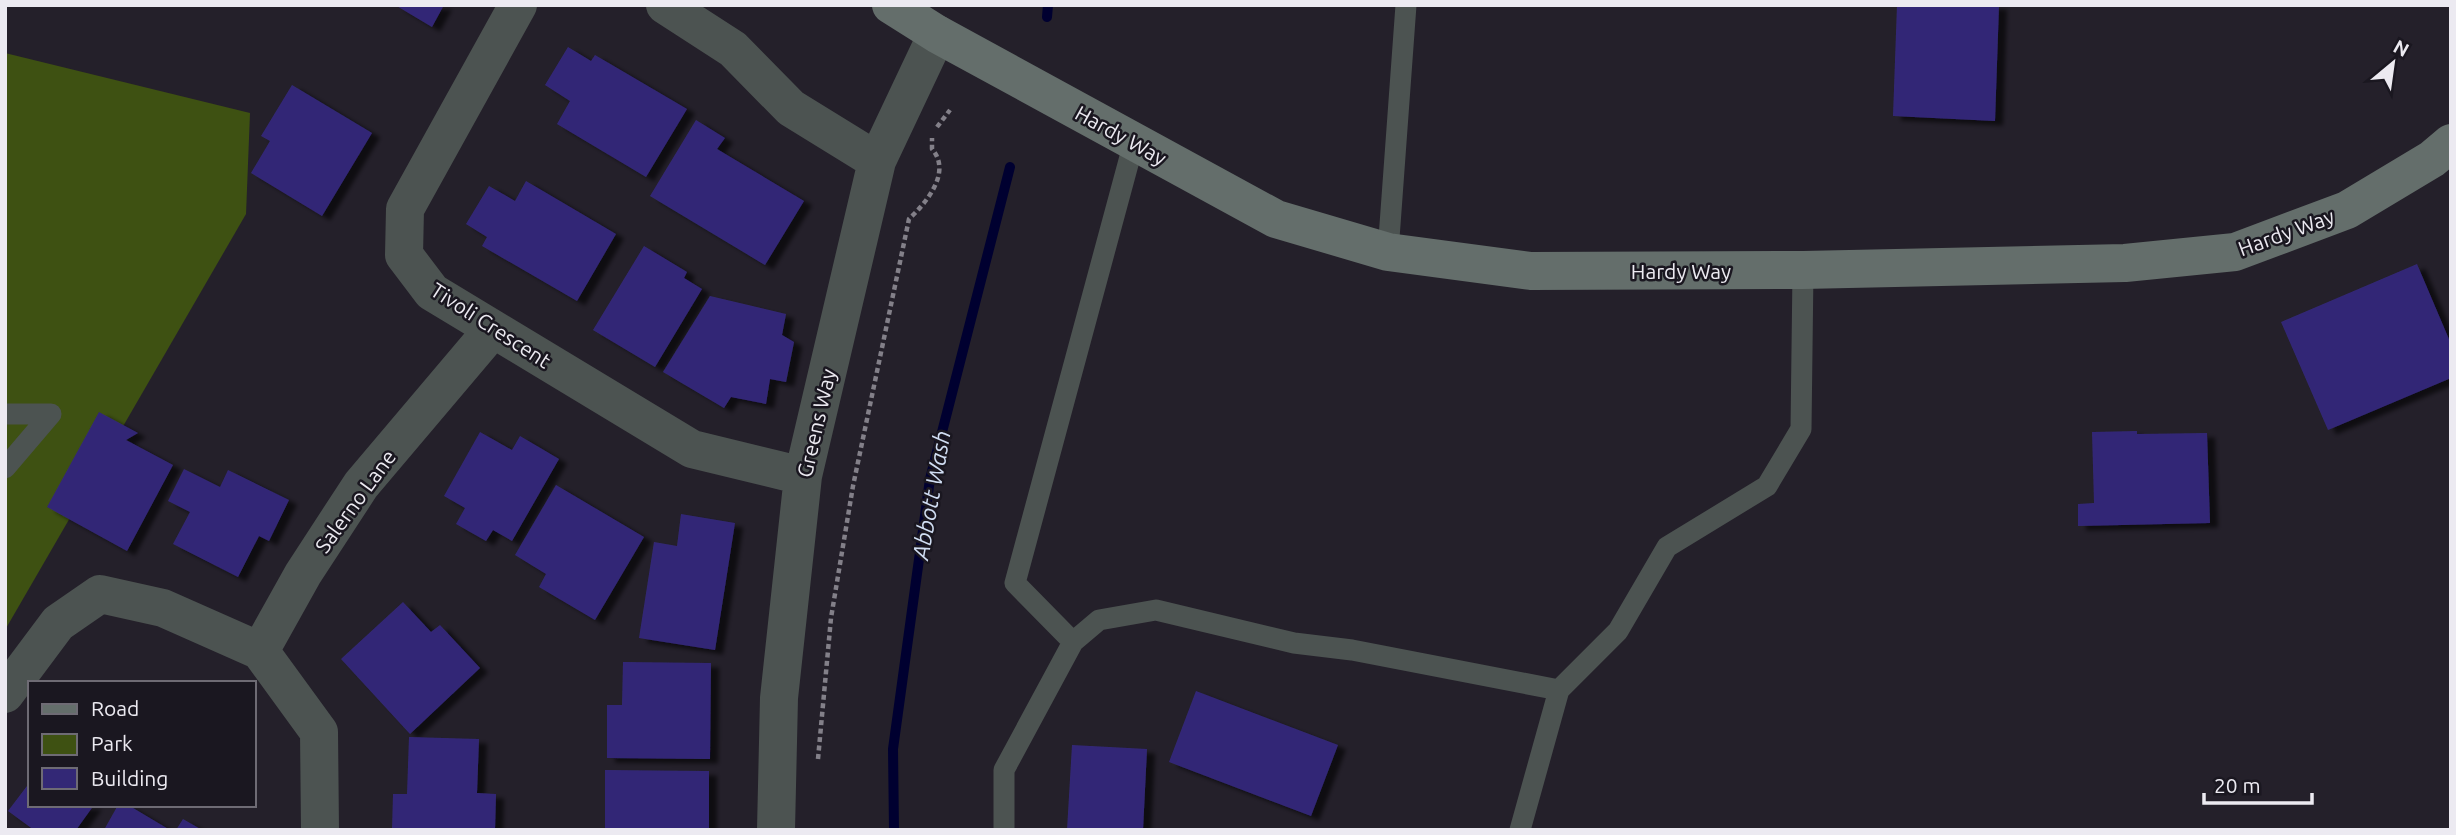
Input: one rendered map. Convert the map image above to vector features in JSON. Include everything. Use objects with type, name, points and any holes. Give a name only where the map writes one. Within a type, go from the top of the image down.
[{"type":"main road","name":"Hardy Way","points":[[891,5],[937,34],[1276,219],[1388,252],[1531,271],[1803,270],[2125,263],[2235,252],[2347,210],[2432,159],[2451,143]]},
{"type":"main road","name":"Hardy Way","points":[[908,5],[937,34]]},
{"type":"street","name":"Tivoli Crescent","points":[[518,5],[405,209],[404,255],[432,292],[692,449],[803,476]]},
{"type":"street","points":[[665,5],[733,48],[791,108],[877,161]]},
{"type":"street","name":"Greens Way","points":[[776,830],[779,698],[803,476],[877,161],[937,34]]},
{"type":"street","name":"Salerno Lane","points":[[260,651],[303,574],[361,485],[493,329]]},
{"type":"street","points":[[5,694],[58,622],[100,594],[163,608],[260,651],[319,732],[320,830]]},
{"type":"lane","points":[[1388,252],[1405,5]]},
{"type":"lane","points":[[1073,642],[1015,583],[1134,142]]},
{"type":"lane","points":[[1520,830],[1559,690],[1618,631],[1667,547],[1767,486],[1801,429],[1803,270]]},
{"type":"lane","points":[[5,414],[51,414],[5,468]]},
{"type":"lane","points":[[1004,830],[1004,770],[1073,642],[1099,620],[1156,610],[1294,643],[1352,650],[1559,690]]},
{"type":"path","points":[[817,770],[831,618],[853,485],[909,219],[929,200],[940,169],[939,157],[932,149],[932,141],[936,129],[950,110]]},
{"type":"green space","points":[[5,53],[250,113],[246,214],[5,630]]},
{"type":"building","points":[[395,5],[444,5],[432,27]]},
{"type":"building","points":[[1897,5],[1999,5],[1995,121],[1893,116]]},
{"type":"building","points":[[568,47],[591,61],[595,55],[687,109],[646,177],[557,124],[570,101],[545,85]]},
{"type":"building","points":[[292,85],[372,133],[322,216],[251,173],[270,141],[261,136]]},
{"type":"building","points":[[696,120],[725,138],[717,149],[804,201],[765,265],[650,196]]},
{"type":"building","points":[[526,181],[616,234],[577,301],[482,246],[487,237],[466,224],[489,186],[515,201]]},
{"type":"building","points":[[644,246],[687,272],[684,278],[702,289],[655,367],[593,330]]},
{"type":"building","points":[[2417,264],[2451,344],[2451,378],[2328,430],[2281,322]]},
{"type":"building","points":[[710,296],[786,314],[782,335],[794,342],[786,382],[770,379],[766,404],[731,397],[724,408],[663,372]]},
{"type":"building","points":[[99,412],[138,433],[126,440],[173,465],[127,551],[47,507]]},
{"type":"building","points":[[2137,431],[2137,434],[2207,433],[2210,523],[2078,526],[2078,504],[2094,503],[2092,432]]},
{"type":"building","points":[[480,432],[512,450],[520,436],[559,459],[512,541],[493,530],[486,541],[456,524],[465,508],[444,496]]},
{"type":"building","points":[[184,469],[220,487],[228,470],[289,500],[269,541],[259,536],[238,577],[173,544],[190,512],[168,501]]},
{"type":"building","points":[[556,485],[644,537],[595,620],[539,587],[546,574],[515,555]]},
{"type":"building","points":[[681,514],[735,523],[715,650],[639,638],[654,542],[677,546]]},
{"type":"building","points":[[403,602],[431,632],[440,625],[480,668],[410,734],[341,659]]},
{"type":"building","points":[[623,662],[711,663],[710,759],[607,758],[607,705],[622,705]]},
{"type":"building","points":[[1196,691],[1338,745],[1311,816],[1169,762]]},
{"type":"building","points":[[409,737],[479,739],[477,793],[496,794],[495,830],[392,830],[393,794],[407,794]]},
{"type":"building","points":[[1072,745],[1147,749],[1143,830],[1067,830]]},
{"type":"building","points":[[605,770],[709,771],[709,830],[605,830]]},
{"type":"building","points":[[28,785],[28,807],[93,807],[76,830],[34,830],[8,811]]},
{"type":"building","points":[[117,807],[131,807],[170,830],[104,830]]},
{"type":"building","points":[[183,819],[202,830],[176,830]]},
{"type":"waterway","points":[[1047,17],[1048,5]]},
{"type":"waterway","name":"Abbott Wash","points":[[894,830],[893,749],[930,479],[1010,167]]}]
